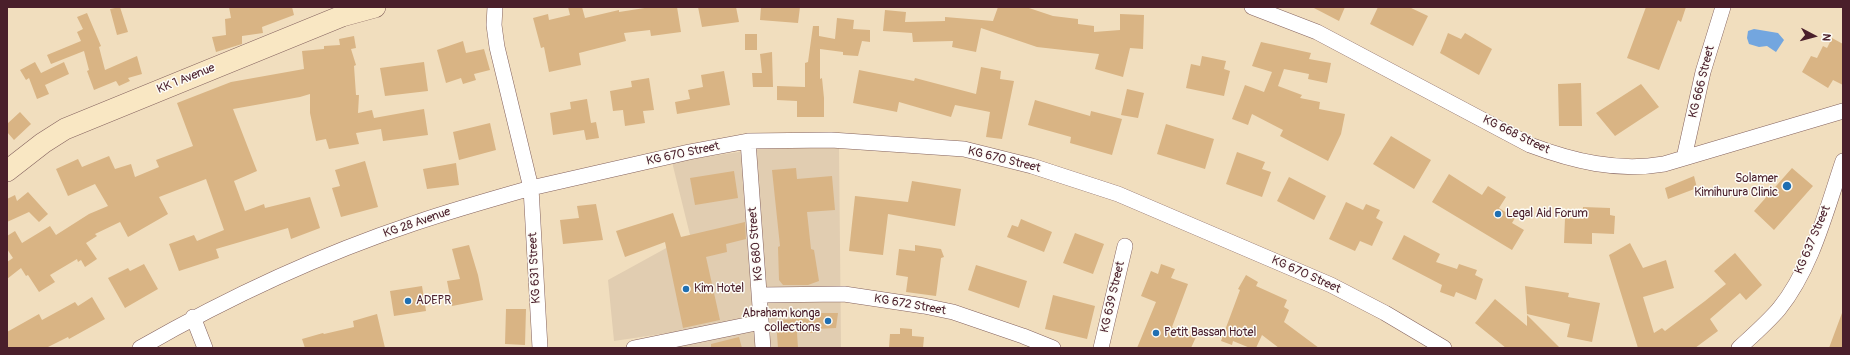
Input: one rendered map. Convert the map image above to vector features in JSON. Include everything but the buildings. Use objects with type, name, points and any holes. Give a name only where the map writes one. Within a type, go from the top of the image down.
[{"type":"main road","name":"KK 1 Avenue","points":[[7,171],[64,129],[342,16],[375,7]]},
{"type":"street","points":[[495,7],[494,25],[497,47],[531,188]]},
{"type":"street","name":"KG 668 Street","points":[[1252,7],[1317,32],[1530,145],[1558,156],[1584,162],[1634,168],[1664,164],[1843,111]]},
{"type":"street","name":"KG 666 Street","points":[[1684,158],[1703,72],[1723,7]]},
{"type":"street","name":"KG 670 Street","points":[[531,188],[689,152],[748,141],[831,140],[964,149],[1032,166],[1118,194],[1331,285],[1385,313],[1444,348]]},
{"type":"street","name":"KG 680 Street","points":[[748,141],[763,348]]},
{"type":"street","name":"KG 637 Street","points":[[1739,348],[1779,309],[1795,284],[1810,255],[1843,161]]},
{"type":"street","name":"KG 28 Avenue","points":[[140,348],[193,317],[282,275],[344,249],[414,223],[531,188]]},
{"type":"street","name":"KG 631 Street","points":[[531,188],[540,348]]},
{"type":"street","name":"KG 639 Street","points":[[1101,348],[1125,246]]},
{"type":"street","name":"KG 672 Street","points":[[760,295],[844,294],[924,306],[953,312],[1053,348]]},
{"type":"street","points":[[193,317],[205,348]]},
{"type":"street","points":[[634,348],[761,322]]},
{"type":"shaded area","points":[[839,147],[841,348],[670,348],[668,333],[614,341],[608,280],[690,235],[672,162],[759,149]]},
{"type":"water","points":[[1754,29],[1778,33],[1784,40],[1776,52],[1767,46],[1759,47],[1749,44],[1747,38],[1748,31]]},
{"type":"place","name":"Solamer Kimihurura Clinic","points":[[1787,186]]},
{"type":"place","name":"Legal Aid Forum","points":[[1498,214]]},
{"type":"place","name":"Kim Hotel","points":[[686,289]]},
{"type":"place","name":"ADEPR","points":[[408,301]]},
{"type":"place","name":"Abraham konga collections","points":[[828,321]]},
{"type":"place","name":"Petit Bassan Hotel","points":[[1156,333]]}]
